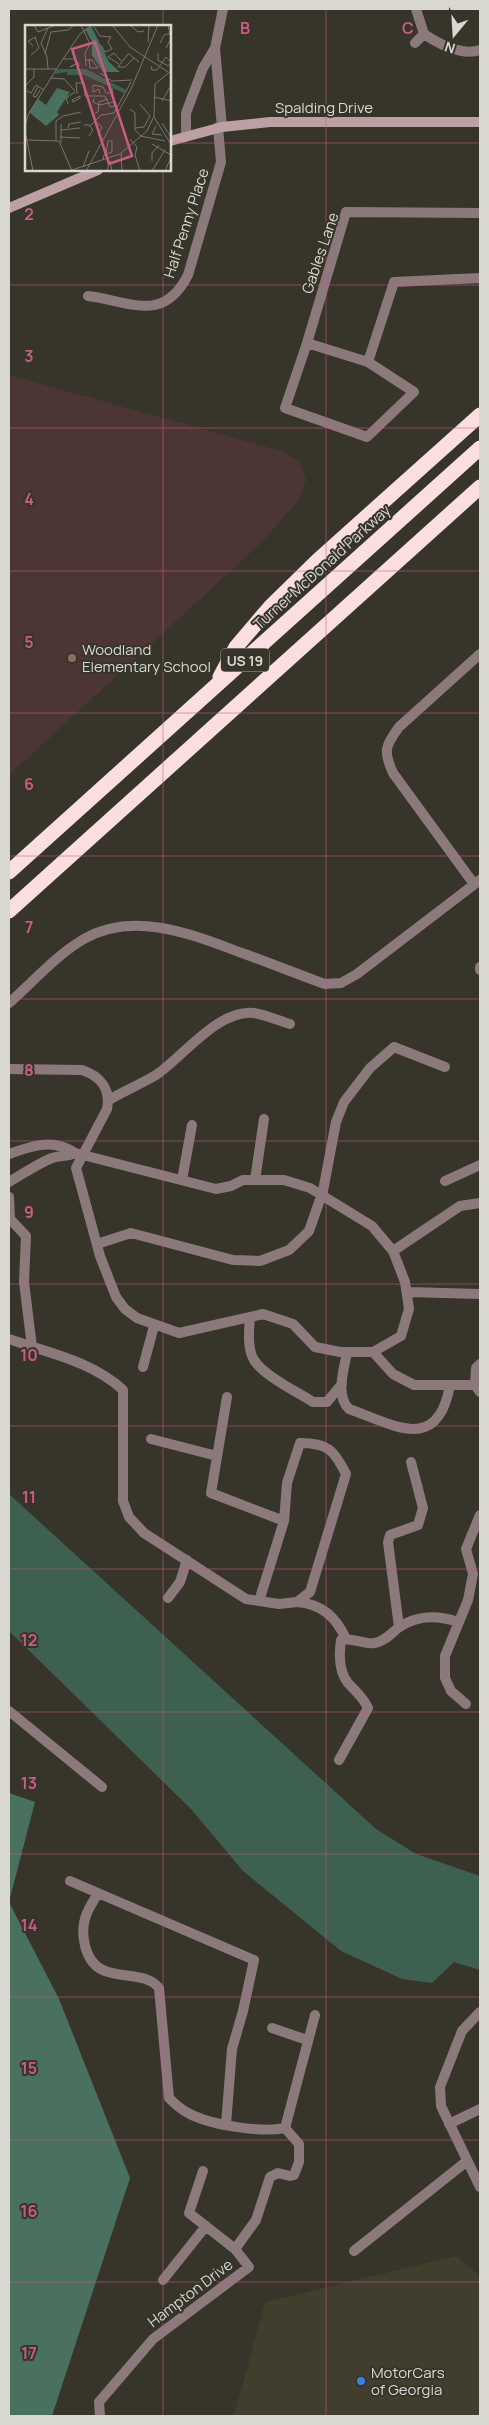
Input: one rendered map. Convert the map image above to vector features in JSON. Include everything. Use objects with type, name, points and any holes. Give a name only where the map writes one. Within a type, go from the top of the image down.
[{"type":"highway","points":[[215,687],[236,647],[272,606],[317,561],[480,415]]},
{"type":"highway","name":"Turner McDonald Parkway","points":[[9,872],[480,448]]},
{"type":"highway","name":"US 19","points":[[9,911],[480,487]]},
{"type":"street","points":[[186,135],[186,113],[202,68],[215,48],[223,9]]},
{"type":"street","points":[[416,9],[424,34],[453,49],[480,50]]},
{"type":"street","points":[[415,43],[424,34]]},
{"type":"street","name":"Half Penny Place","points":[[88,296],[148,307],[167,301],[182,288],[188,275],[221,162],[215,48]]},
{"type":"street","name":"Spalding Drive","points":[[171,141],[220,127],[270,122],[480,122]]},
{"type":"street","points":[[9,208],[96,171]]},
{"type":"street","name":"Gables Lane","points":[[307,343],[368,362],[414,392],[367,438],[285,408],[307,343],[346,212],[480,213]]},
{"type":"street","points":[[368,362],[394,282],[480,278]]},
{"type":"street","points":[[9,1003],[68,950],[85,938],[105,930],[126,926],[182,931],[325,984],[341,983],[358,974],[477,882],[393,773],[385,755],[388,740],[399,726],[480,654]]},
{"type":"street","points":[[109,1100],[156,1074],[183,1053],[203,1033],[228,1018],[253,1013],[290,1024]]},
{"type":"street","points":[[97,1244],[131,1232],[233,1260],[260,1261],[289,1250],[309,1231],[322,1196],[336,1122],[344,1102],[370,1068],[394,1047],[445,1066]]},
{"type":"street","points":[[9,1069],[82,1070],[98,1078],[106,1091],[109,1100],[103,1120],[79,1153],[76,1168],[97,1244],[116,1297],[125,1309],[137,1318],[154,1326],[178,1333],[263,1314],[293,1324],[316,1347],[347,1352],[373,1352],[401,1336],[409,1309],[405,1282],[393,1251],[372,1226],[310,1188],[284,1180],[243,1180],[231,1186],[216,1189],[79,1153],[67,1147],[51,1144],[34,1145],[9,1154]]},
{"type":"street","points":[[255,1180],[264,1120]]},
{"type":"street","points":[[182,1180],[192,1125]]},
{"type":"street","points":[[9,1182],[44,1161],[79,1153]]},
{"type":"street","points":[[445,1180],[480,1165]]},
{"type":"street","points":[[9,1197],[10,1219],[26,1236],[24,1282],[32,1347]]},
{"type":"street","points":[[393,1251],[460,1206],[480,1204]]},
{"type":"street","points":[[407,1292],[480,1294]]},
{"type":"street","points":[[250,1317],[252,1355],[255,1362],[270,1375],[312,1402],[326,1402],[342,1384]]},
{"type":"street","points":[[143,1367],[154,1326]]},
{"type":"street","points":[[9,1339],[98,1370],[123,1390],[123,1501],[129,1517],[144,1532],[246,1599],[279,1604],[308,1603],[325,1610],[339,1624],[346,1639]]},
{"type":"street","points":[[347,1352],[342,1384],[344,1403],[349,1409],[415,1430],[424,1429],[441,1413],[448,1398],[450,1385]]},
{"type":"street","points":[[373,1352],[393,1374],[414,1385],[450,1385],[478,1389],[476,1368],[480,1364]]},
{"type":"street","points":[[227,1397],[211,1493],[284,1521]]},
{"type":"street","points":[[151,1439],[217,1456]]},
{"type":"street","points":[[259,1601],[284,1521],[288,1483],[300,1442],[319,1443],[336,1454],[346,1474],[310,1592],[297,1602]]},
{"type":"street","points":[[399,1627],[388,1542],[390,1535],[418,1525],[423,1508],[411,1462]]},
{"type":"street","points":[[466,1704],[451,1691],[445,1678],[444,1656],[476,1580],[466,1550],[480,1515]]},
{"type":"street","points":[[168,1598],[180,1582],[187,1560]]},
{"type":"street","points":[[339,1760],[368,1708],[364,1699],[346,1681],[339,1656],[341,1640],[351,1638],[374,1644],[384,1640],[399,1627],[419,1619],[441,1616],[458,1622]]},
{"type":"street","points":[[9,1711],[102,1787]]},
{"type":"street","points":[[70,1881],[254,1960],[232,2049],[226,2124]]},
{"type":"street","points":[[98,1893],[86,1914],[83,1932],[87,1953],[104,1971],[153,1980],[159,1988],[169,2098],[189,2114],[226,2124],[274,2131],[285,2128],[306,2040],[315,2016]]},
{"type":"street","points":[[480,2012],[462,2032],[440,2087],[440,2106],[480,2188]]},
{"type":"street","points":[[272,2028],[306,2040]]},
{"type":"street","points":[[449,2124],[480,2109]]},
{"type":"street","name":"Hampton Drive","points":[[100,2416],[100,2402],[153,2339],[249,2268],[235,2248],[256,2220],[273,2174],[278,2173],[290,2176],[296,2173],[299,2162],[299,2144],[285,2128]]},
{"type":"street","points":[[354,2251],[467,2161]]},
{"type":"street","points":[[203,2171],[189,2213],[235,2248]]},
{"type":"street","points":[[162,2280],[206,2226]]},
{"type":"shaded area","name":"Woodland Elementary School","points":[[9,375],[281,451],[299,461],[306,480],[298,501],[262,542],[9,775]]},
{"type":"shaded area","points":[[456,2256],[480,2276],[480,2416],[234,2416],[265,2302]]},
{"type":"green space","points":[[9,1494],[376,1829],[416,1854],[480,1876],[480,1970],[454,1962],[432,1983],[402,1979],[341,1951],[243,1871],[191,1809],[9,1631]]},
{"type":"green space","points":[[9,1793],[35,1802],[9,1902]]},
{"type":"green space","points":[[9,1902],[59,1999],[130,2178],[52,2416],[9,2416]]},
{"type":"place","name":"Woodland Elementary School","points":[[72,658]]},
{"type":"place","name":"MotorCars of Georgia","points":[[361,2381]]}]
